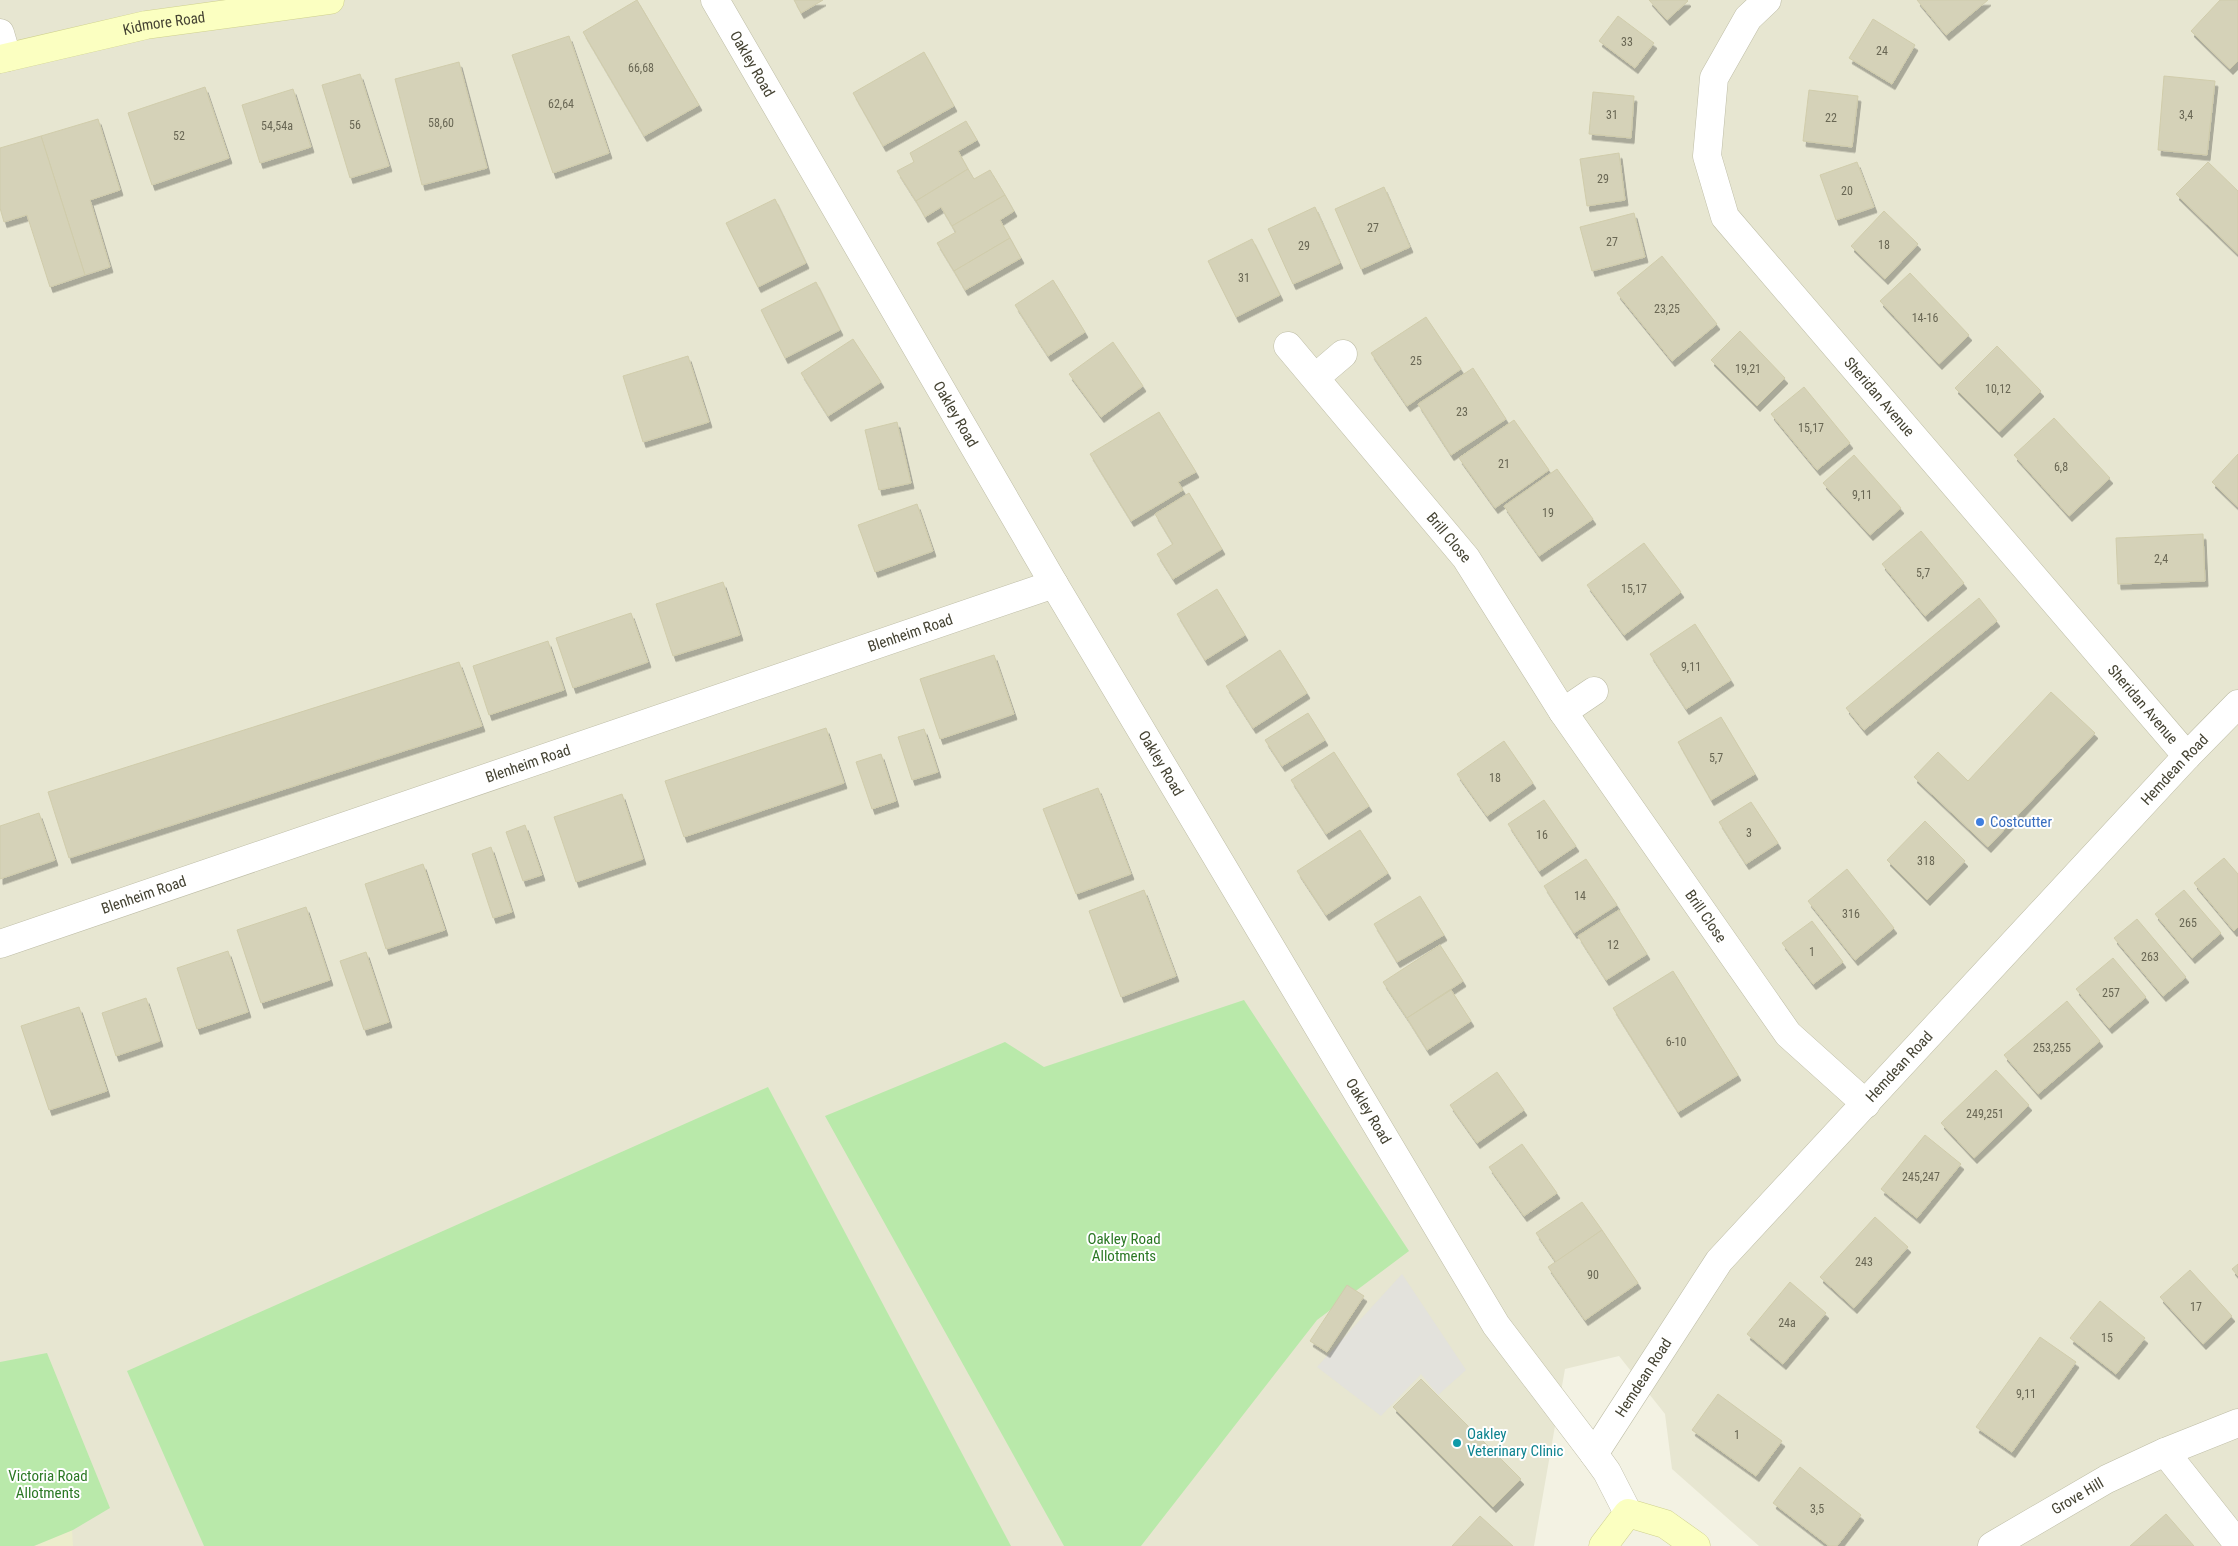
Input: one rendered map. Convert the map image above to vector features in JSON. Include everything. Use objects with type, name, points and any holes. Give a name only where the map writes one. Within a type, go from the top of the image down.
[{"type":"street","name":"Kidmore Road","points":[[2,49],[146,25],[330,0]]},
{"type":"street","name":"Oakley Road","points":[[715,0],[1054,584],[1496,1325],[1594,1454],[1628,1513]]},
{"type":"street","name":"Sheridan Avenue","points":[[1768,0],[1748,18],[1714,78],[1707,156],[1725,217],[2187,756]]},
{"type":"street","name":"Brill Close","points":[[1288,346],[1316,377],[1466,558],[1563,712],[1788,1034],[1866,1104]]},
{"type":"street","points":[[1316,377],[1343,354]]},
{"type":"street","name":"Blenheim Road","points":[[0,944],[1054,584]]},
{"type":"street","points":[[1563,712],[1594,691]]},
{"type":"street","name":"Hemdean Road","points":[[1594,1454],[1719,1261],[2187,756],[2238,704]]},
{"type":"street","name":"Grove Hill","points":[[1992,1546],[2107,1479],[2165,1452],[2238,1423]]},
{"type":"street","points":[[2165,1452],[2238,1544]]},
{"type":"street","points":[[1603,1546],[1628,1513],[1665,1524],[1696,1546]]},
{"type":"shaded area","points":[[0,0],[2238,0],[2238,1546],[1759,1546],[1672,1469],[1665,1414],[1619,1356],[1565,1369],[1534,1546],[0,1546]]},
{"type":"shaded area","points":[[1402,1274],[1466,1370],[1438,1395],[1421,1374],[1381,1416],[1317,1367]]},
{"type":"shaded area","points":[[72,1530],[73,1546],[34,1546]]},
{"type":"green space","name":"Oakley Road Allotments","points":[[1244,1000],[1409,1251],[1317,1320],[1141,1546],[1064,1546],[825,1116],[1005,1042],[1044,1067]]},
{"type":"green space","points":[[768,1087],[1011,1546],[204,1546],[127,1371]]},
{"type":"green space","name":"Victoria Road Allotments","points":[[47,1353],[110,1508],[73,1530],[34,1546],[0,1546],[0,1362]]},
{"type":"building","points":[[637,0],[699,105],[644,136],[583,32]]},
{"type":"building","points":[[794,0],[823,0],[801,13]]},
{"type":"building","points":[[1649,0],[1687,0],[1688,1],[1667,20]]},
{"type":"building","points":[[1917,0],[1988,0],[1946,35]]},
{"type":"building","points":[[2220,0],[2238,0],[2238,61],[2230,69],[2191,31]]},
{"type":"building","points":[[1618,16],[1654,43],[1635,68],[1599,41]]},
{"type":"building","points":[[1873,19],[1915,45],[1892,84],[1849,58]]},
{"type":"building","points":[[569,36],[609,153],[553,173],[512,55]]},
{"type":"building","points":[[924,52],[954,106],[883,146],[853,93]]},
{"type":"building","points":[[459,62],[487,168],[422,185],[395,79]]},
{"type":"building","points":[[360,74],[389,166],[350,178],[322,85]]},
{"type":"building","points":[[2164,76],[2215,81],[2207,155],[2158,150]]},
{"type":"building","points":[[205,87],[229,158],[152,185],[128,113]]},
{"type":"building","points":[[293,89],[311,147],[260,163],[242,105]]},
{"type":"building","points":[[1809,90],[1858,96],[1852,147],[1803,141]]},
{"type":"building","points":[[1593,92],[1634,96],[1631,138],[1589,134]]},
{"type":"building","points":[[98,119],[120,190],[90,200],[110,267],[85,275],[41,136]]},
{"type":"building","points":[[966,121],[977,140],[958,151],[968,169],[916,201],[897,171],[914,162],[910,153]]},
{"type":"building","points":[[41,136],[85,275],[50,287],[27,215],[4,222],[0,208],[0,148]]},
{"type":"building","points":[[1619,153],[1625,200],[1587,206],[1580,159]]},
{"type":"building","points":[[1857,162],[1874,207],[1836,220],[1820,175]]},
{"type":"building","points":[[2208,162],[2238,191],[2238,254],[2176,194]]},
{"type":"building","points":[[968,169],[974,179],[990,170],[1005,195],[952,226],[941,207],[925,217],[916,201]]},
{"type":"building","points":[[1384,187],[1410,247],[1361,269],[1335,209]]},
{"type":"building","points":[[1005,195],[1014,211],[1000,220],[1010,238],[954,271],[937,243],[956,232],[952,226]]},
{"type":"building","points":[[775,199],[806,263],[758,287],[726,223]]},
{"type":"building","points":[[1315,207],[1340,263],[1293,284],[1268,229]]},
{"type":"building","points":[[1884,211],[1918,244],[1885,279],[1851,246]]},
{"type":"building","points":[[1634,213],[1645,257],[1592,271],[1580,227]]},
{"type":"building","points":[[1010,238],[1021,258],[965,290],[954,271]]},
{"type":"building","points":[[1252,239],[1280,295],[1236,317],[1208,261]]},
{"type":"building","points":[[1662,256],[1717,324],[1672,361],[1617,293]]},
{"type":"building","points":[[1910,273],[1969,335],[1939,364],[1880,301]]},
{"type":"building","points":[[1053,280],[1085,332],[1048,356],[1015,305]]},
{"type":"building","points":[[816,282],[840,330],[785,358],[761,310]]},
{"type":"building","points":[[1426,317],[1461,369],[1407,406],[1371,353]]},
{"type":"building","points":[[1740,331],[1785,378],[1757,406],[1711,360]]},
{"type":"building","points":[[853,339],[881,382],[828,416],[801,373]]},
{"type":"building","points":[[1113,342],[1143,386],[1101,417],[1069,374]]},
{"type":"building","points":[[1997,346],[2041,391],[1999,432],[1955,388]]},
{"type":"building","points":[[688,356],[709,422],[643,442],[623,376]]},
{"type":"building","points":[[1473,368],[1506,419],[1451,455],[1418,404]]},
{"type":"building","points":[[1804,387],[1850,443],[1817,470],[1771,414]]},
{"type":"building","points":[[1159,412],[1196,472],[1178,482],[1183,490],[1131,521],[1090,454]]},
{"type":"building","points":[[2054,418],[2110,478],[2069,516],[2014,455]]},
{"type":"building","points":[[1514,420],[1549,470],[1495,508],[1459,458]]},
{"type":"building","points":[[897,422],[911,483],[879,490],[865,430]]},
{"type":"building","points":[[2238,454],[2238,507],[2212,482]]},
{"type":"building","points":[[1854,455],[1901,508],[1870,535],[1823,483]]},
{"type":"building","points":[[1557,469],[1593,519],[1539,556],[1504,506]]},
{"type":"building","points":[[1189,493],[1222,549],[1173,579],[1157,554],[1173,544],[1155,514]]},
{"type":"building","points":[[917,504],[933,551],[875,572],[858,525]]},
{"type":"building","points":[[1921,531],[1964,583],[1925,616],[1882,564]]},
{"type":"building","points":[[2203,534],[2205,581],[2118,584],[2116,538]]},
{"type":"building","points":[[1644,543],[1681,592],[1624,635],[1587,585]]},
{"type":"building","points":[[723,582],[740,635],[673,656],[656,604]]},
{"type":"building","points":[[1217,589],[1245,635],[1205,660],[1177,614]]},
{"type":"building","points":[[1979,598],[1997,621],[1864,730],[1846,708]]},
{"type":"building","points":[[631,613],[648,662],[573,688],[556,638]]},
{"type":"building","points":[[1695,624],[1731,680],[1686,709],[1650,654]]},
{"type":"building","points":[[548,641],[564,690],[489,715],[473,666]]},
{"type":"building","points":[[1280,650],[1307,693],[1253,728],[1226,686]]},
{"type":"building","points":[[994,655],[1014,714],[940,739],[920,679]]},
{"type":"building","points":[[459,662],[482,726],[69,858],[48,792]]},
{"type":"building","points":[[2051,692],[2095,733],[1988,847],[1914,777],[1938,752],[1968,781]]},
{"type":"building","points":[[1308,713],[1325,740],[1282,766],[1265,740]]},
{"type":"building","points":[[1721,717],[1755,774],[1711,800],[1678,742]]},
{"type":"building","points":[[826,728],[844,783],[684,837],[665,781]]},
{"type":"building","points":[[924,729],[938,772],[912,780],[898,737]]},
{"type":"building","points":[[1504,741],[1533,783],[1487,816],[1457,774]]},
{"type":"building","points":[[1334,752],[1369,806],[1326,834],[1291,780]]},
{"type":"building","points":[[881,754],[896,801],[872,809],[856,762]]},
{"type":"building","points":[[1098,788],[1131,874],[1076,894],[1043,809]]},
{"type":"building","points":[[622,794],[643,859],[576,882],[554,817]]},
{"type":"building","points":[[1544,800],[1576,846],[1539,871],[1508,824]]},
{"type":"building","points":[[1751,802],[1778,843],[1746,864],[1719,822]]},
{"type":"building","points":[[39,813],[55,860],[0,879],[0,826]]},
{"type":"building","points":[[1925,821],[1965,861],[1927,900],[1887,860]]},
{"type":"building","points":[[525,825],[542,875],[523,881],[506,832]]},
{"type":"building","points":[[1360,830],[1388,873],[1326,915],[1297,871]]},
{"type":"building","points":[[491,847],[512,912],[493,918],[472,854]]},
{"type":"building","points":[[2224,858],[2238,874],[2238,927],[2234,931],[2194,883]]},
{"type":"building","points":[[1586,859],[1617,905],[1574,933],[1544,886]]},
{"type":"building","points":[[423,864],[445,930],[386,949],[365,884]]},
{"type":"building","points":[[1847,869],[1894,928],[1855,960],[1808,901]]},
{"type":"building","points":[[1144,890],[1176,976],[1121,997],[1089,911]]},
{"type":"building","points":[[2184,890],[2221,933],[2192,958],[2155,914]]},
{"type":"building","points":[[1420,896],[1444,935],[1397,962],[1374,924]]},
{"type":"building","points":[[306,907],[330,980],[261,1003],[237,930]]},
{"type":"building","points":[[1619,910],[1647,954],[1606,980],[1578,936]]},
{"type":"building","points":[[2137,919],[2186,977],[2163,996],[2114,938]]},
{"type":"building","points":[[1812,921],[1843,962],[1813,984],[1782,943]]},
{"type":"building","points":[[1440,945],[1463,981],[1407,1018],[1383,982]]},
{"type":"building","points":[[228,951],[248,1012],[197,1029],[177,968]]},
{"type":"building","points":[[366,952],[389,1022],[364,1030],[340,961]]},
{"type":"building","points":[[2113,958],[2146,997],[2109,1028],[2076,989]]},
{"type":"building","points":[[1673,971],[1738,1075],[1678,1112],[1613,1008]]},
{"type":"building","points":[[1451,990],[1471,1021],[1427,1050],[1407,1018]]},
{"type":"building","points":[[146,998],[160,1041],[116,1056],[102,1013]]},
{"type":"building","points":[[2067,1001],[2100,1041],[2038,1094],[2004,1055]]},
{"type":"building","points":[[79,1007],[107,1091],[49,1110],[21,1026]]},
{"type":"building","points":[[1996,1070],[2029,1105],[1974,1158],[1941,1123]]},
{"type":"building","points":[[1497,1072],[1524,1110],[1477,1143],[1450,1105]]},
{"type":"building","points":[[1925,1135],[1961,1164],[1917,1218],[1881,1189]]},
{"type":"building","points":[[1522,1144],[1557,1193],[1524,1216],[1489,1167]]},
{"type":"building","points":[[1582,1202],[1602,1230],[1556,1262],[1536,1233]]},
{"type":"building","points":[[1875,1217],[1908,1247],[1854,1308],[1820,1277]]},
{"type":"building","points":[[1602,1230],[1638,1283],[1585,1320],[1548,1267]]},
{"type":"building","points":[[2238,1264],[2238,1276],[2232,1269]]},
{"type":"building","points":[[2190,1270],[2232,1316],[2203,1344],[2160,1297]]},
{"type":"building","points":[[1790,1282],[1826,1313],[1783,1364],[1747,1334]]},
{"type":"building","points":[[1347,1285],[1364,1296],[1327,1352],[1310,1341]]},
{"type":"building","points":[[2100,1301],[2145,1338],[2116,1374],[2070,1338]]},
{"type":"building","points":[[2040,1337],[2076,1362],[2012,1452],[1976,1427]]},
{"type":"building","name":"Oakley Veterinary Clinic","points":[[1421,1379],[1521,1479],[1493,1507],[1393,1407]]},
{"type":"building","points":[[1718,1394],[1782,1441],[1756,1476],[1692,1430]]},
{"type":"building","points":[[1800,1467],[1861,1515],[1837,1546],[1829,1546],[1773,1503]]},
{"type":"building","points":[[2166,1514],[2194,1546],[2130,1546]]},
{"type":"building","points":[[1480,1516],[1513,1546],[1452,1546]]},
{"type":"place","name":"Costcutter","points":[[1980,822]]},
{"type":"place","name":"Oakley Veterinary Clinic","points":[[1457,1443]]}]
